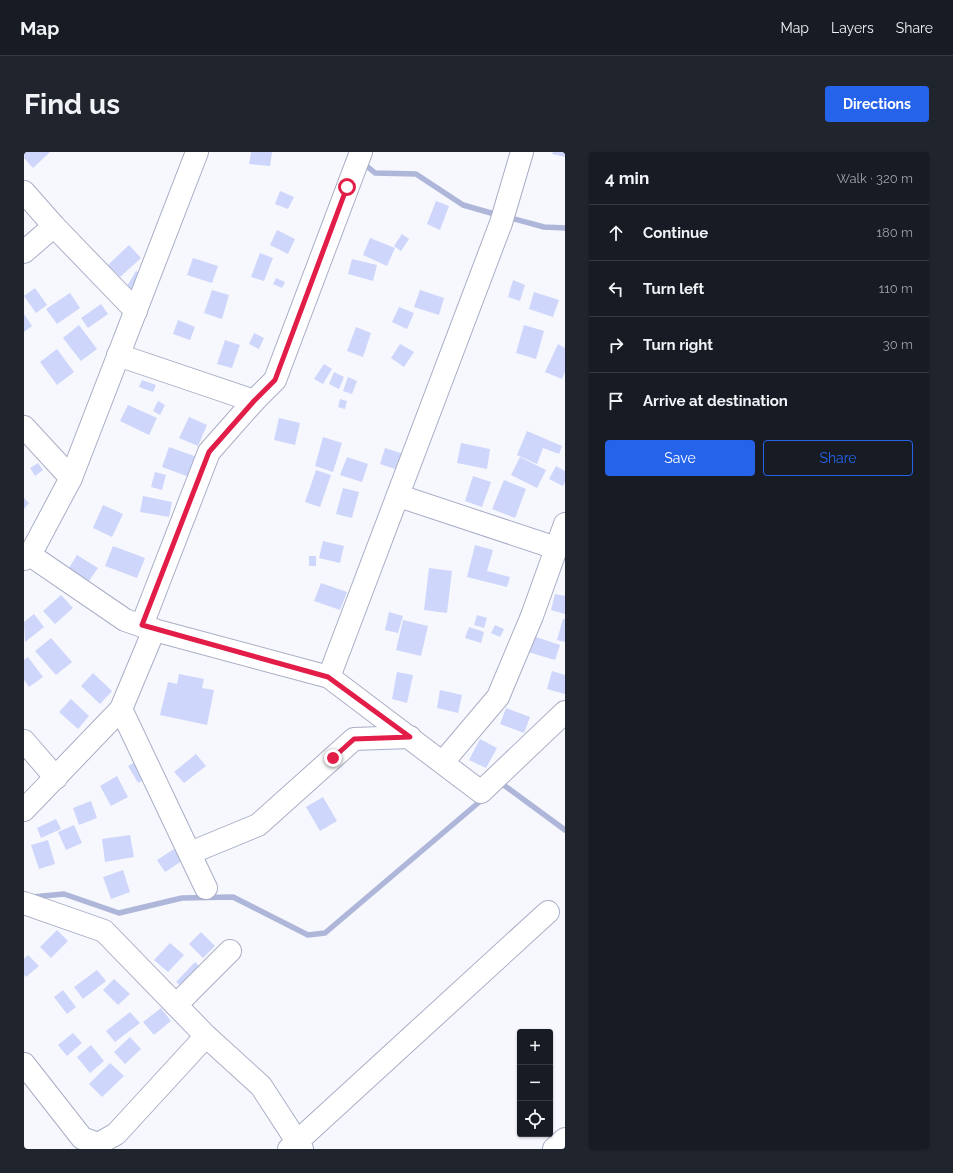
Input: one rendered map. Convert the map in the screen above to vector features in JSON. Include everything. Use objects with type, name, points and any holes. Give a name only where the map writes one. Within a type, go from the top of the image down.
[{"type":"street","points":[[197,152],[71,478],[27,557],[125,620],[328,677],[410,737],[481,792],[565,712]]},
{"type":"street","points":[[328,677],[398,496],[504,213],[522,152]]},
{"type":"street","points":[[24,810],[121,709],[209,452],[254,401],[275,380],[359,159]]},
{"type":"street","points":[[24,192],[54,226],[136,311]]},
{"type":"street","points":[[24,252],[54,226]]},
{"type":"street","points":[[118,355],[254,401]]},
{"type":"street","points":[[24,427],[71,478]]},
{"type":"street","points":[[398,496],[556,548]]},
{"type":"street","points":[[443,762],[498,696],[532,616],[565,524]]},
{"type":"street","points":[[121,709],[206,888]]},
{"type":"street","points":[[190,853],[258,824],[354,739],[410,737]]},
{"type":"street","points":[[24,741],[56,778]]},
{"type":"street","points":[[24,903],[104,931],[206,1036],[261,1086],[296,1146],[548,912]]},
{"type":"street","points":[[176,1005],[230,951]]},
{"type":"street","points":[[24,1064],[82,1138],[98,1144],[116,1134],[206,1036]]},
{"type":"street","points":[[554,1149],[565,1139]]},
{"type":"building","points":[[25,152],[50,152],[33,168],[24,158]]},
{"type":"building","points":[[251,152],[272,152],[270,166],[249,164]]},
{"type":"building","points":[[553,152],[565,152],[565,157],[552,154]]},
{"type":"building","points":[[280,191],[294,197],[288,209],[275,204]]},
{"type":"building","points":[[436,201],[449,206],[440,230],[427,224]]},
{"type":"building","points":[[277,230],[295,239],[288,254],[270,245]]},
{"type":"building","points":[[402,234],[409,239],[401,251],[394,246]]},
{"type":"building","points":[[370,238],[395,248],[387,266],[363,255]]},
{"type":"building","points":[[129,245],[141,258],[120,277],[108,265]]},
{"type":"building","points":[[260,253],[273,258],[264,281],[251,277]]},
{"type":"building","points":[[193,258],[218,266],[212,283],[187,275]]},
{"type":"building","points":[[352,259],[377,265],[373,281],[348,274]]},
{"type":"building","points":[[136,271],[148,278],[139,293],[127,286]]},
{"type":"building","points":[[276,278],[285,282],[282,288],[273,284]]},
{"type":"building","points":[[513,280],[525,285],[520,301],[508,297]]},
{"type":"building","points":[[35,288],[47,305],[36,313],[24,296]]},
{"type":"building","points":[[212,290],[229,295],[222,319],[204,313]]},
{"type":"building","points":[[420,290],[444,298],[439,315],[414,307]]},
{"type":"building","points":[[534,292],[559,300],[553,317],[529,309]]},
{"type":"building","points":[[70,293],[80,308],[57,324],[46,309]]},
{"type":"building","points":[[101,304],[108,314],[88,328],[81,318]]},
{"type":"building","points":[[399,307],[414,313],[407,329],[392,322]]},
{"type":"building","points":[[24,314],[32,326],[24,332]]},
{"type":"building","points":[[178,320],[195,327],[190,340],[173,334]]},
{"type":"building","points":[[79,325],[97,349],[81,361],[63,338]]},
{"type":"building","points":[[524,325],[544,331],[536,359],[516,353]]},
{"type":"building","points":[[356,327],[371,333],[363,357],[347,351]]},
{"type":"building","points":[[254,333],[264,338],[259,349],[249,344]]},
{"type":"building","points":[[225,340],[240,345],[232,368],[217,364]]},
{"type":"building","points":[[400,344],[414,352],[404,367],[391,358]]},
{"type":"building","points":[[558,344],[565,348],[565,372],[562,379],[545,372]]},
{"type":"building","points":[[57,349],[74,372],[57,385],[40,362]]},
{"type":"building","points":[[324,364],[332,369],[323,384],[314,379]]},
{"type":"building","points":[[334,372],[344,377],[339,389],[329,384]]},
{"type":"building","points":[[348,377],[357,381],[352,394],[343,391]]},
{"type":"building","points":[[142,380],[156,385],[153,392],[139,387]]},
{"type":"building","points":[[340,399],[347,401],[345,409],[338,407]]},
{"type":"building","points":[[158,401],[165,405],[160,415],[153,411]]},
{"type":"building","points":[[128,405],[157,418],[149,435],[120,421]]},
{"type":"building","points":[[189,417],[207,425],[198,446],[179,438]]},
{"type":"building","points":[[279,418],[300,423],[295,445],[274,440]]},
{"type":"building","points":[[527,431],[562,446],[559,454],[543,448],[537,464],[517,455]]},
{"type":"building","points":[[323,437],[342,443],[333,472],[315,466]]},
{"type":"building","points":[[461,443],[490,449],[487,469],[457,463]]},
{"type":"building","points":[[169,447],[200,458],[192,478],[162,467]]},
{"type":"building","points":[[385,448],[404,454],[398,470],[380,464]]},
{"type":"building","points":[[347,457],[368,464],[362,482],[340,475]]},
{"type":"building","points":[[520,457],[546,470],[537,488],[511,475]]},
{"type":"building","points":[[38,463],[43,470],[35,476],[30,468]]},
{"type":"building","points":[[556,466],[565,471],[565,482],[563,486],[549,479]]},
{"type":"building","points":[[316,470],[331,475],[320,507],[305,502]]},
{"type":"building","points":[[155,472],[166,475],[162,490],[151,487]]},
{"type":"building","points":[[473,476],[491,482],[482,507],[465,501]]},
{"type":"building","points":[[504,480],[526,489],[515,518],[492,509]]},
{"type":"building","points":[[343,488],[359,492],[352,518],[336,514]]},
{"type":"building","points":[[143,496],[172,502],[169,517],[140,512]]},
{"type":"building","points":[[24,498],[29,503],[24,509]]},
{"type":"building","points":[[103,505],[123,514],[112,537],[93,528]]},
{"type":"building","points":[[323,541],[344,546],[340,563],[319,558]]},
{"type":"building","points":[[475,545],[493,550],[487,571],[510,577],[507,587],[467,577]]},
{"type":"building","points":[[113,546],[145,558],[137,578],[105,566]]},
{"type":"building","points":[[77,555],[98,568],[89,581],[69,568]]},
{"type":"building","points":[[309,556],[316,556],[316,566],[309,566]]},
{"type":"building","points":[[429,568],[452,571],[447,613],[424,610]]},
{"type":"building","points":[[321,583],[347,592],[340,610],[314,601]]},
{"type":"building","points":[[555,594],[565,596],[565,614],[551,610]]},
{"type":"building","points":[[61,595],[73,608],[55,624],[43,611]]},
{"type":"building","points":[[389,612],[403,616],[398,633],[385,630]]},
{"type":"building","points":[[34,614],[44,627],[25,642],[24,622]]},
{"type":"building","points":[[477,615],[487,618],[484,628],[474,625]]},
{"type":"building","points":[[563,619],[565,619],[565,642],[557,640]]},
{"type":"building","points":[[403,620],[428,626],[421,656],[396,650]]},
{"type":"building","points":[[495,625],[504,629],[500,637],[491,633]]},
{"type":"building","points":[[469,627],[484,632],[481,643],[465,638]]},
{"type":"building","points":[[533,636],[560,645],[555,660],[528,652]]},
{"type":"building","points":[[51,638],[72,662],[56,675],[35,651]]},
{"type":"building","points":[[28,657],[43,677],[29,687],[24,680],[24,660]]},
{"type":"building","points":[[552,671],[565,675],[565,694],[547,689]]},
{"type":"building","points":[[397,672],[413,675],[407,703],[392,699]]},
{"type":"building","points":[[93,673],[112,691],[100,704],[81,686]]},
{"type":"building","points":[[179,674],[204,679],[202,688],[214,690],[207,725],[160,715],[168,682],[177,684]]},
{"type":"building","points":[[440,690],[462,695],[458,713],[437,708]]},
{"type":"building","points":[[71,699],[89,716],[78,729],[59,712]]},
{"type":"building","points":[[506,708],[530,717],[524,733],[500,724]]},
{"type":"building","points":[[480,739],[497,748],[486,768],[469,760]]},
{"type":"building","points":[[196,754],[206,766],[184,783],[174,772]]},
{"type":"building","points":[[137,761],[147,778],[138,783],[128,766]]},
{"type":"building","points":[[117,776],[128,797],[111,806],[100,786]]},
{"type":"building","points":[[323,797],[337,821],[320,831],[306,807]]},
{"type":"building","points":[[91,801],[97,818],[79,825],[73,808]]},
{"type":"building","points":[[56,819],[61,829],[41,838],[37,828]]},
{"type":"building","points":[[74,825],[82,843],[66,850],[58,832]]},
{"type":"building","points":[[130,835],[134,857],[105,862],[102,839]]},
{"type":"building","points":[[48,840],[55,864],[39,869],[31,845]]},
{"type":"building","points":[[174,849],[182,861],[165,872],[157,860]]},
{"type":"building","points":[[123,870],[130,892],[111,899],[103,877]]},
{"type":"building","points":[[57,930],[68,941],[51,958],[40,947]]},
{"type":"building","points":[[201,932],[215,946],[203,958],[189,944]]},
{"type":"building","points":[[170,943],[184,955],[168,972],[154,960]]},
{"type":"building","points":[[28,955],[39,966],[26,977],[24,975],[24,959]]},
{"type":"building","points":[[195,962],[205,972],[187,991],[176,982]]},
{"type":"building","points":[[97,970],[106,981],[83,999],[74,987]]},
{"type":"building","points":[[114,979],[130,994],[118,1005],[103,990]]},
{"type":"building","points":[[63,990],[76,1007],[67,1014],[54,997]]},
{"type":"building","points":[[161,1008],[171,1021],[154,1035],[143,1022]]},
{"type":"building","points":[[130,1012],[140,1023],[115,1042],[106,1031]]},
{"type":"building","points":[[73,1033],[82,1043],[67,1056],[58,1045]]},
{"type":"building","points":[[130,1037],[141,1049],[125,1064],[114,1052]]},
{"type":"building","points":[[91,1045],[104,1061],[90,1073],[77,1057]]},
{"type":"building","points":[[110,1063],[124,1076],[102,1097],[89,1084]]},
{"type":"waterway","points":[[362,162],[375,173],[416,174],[463,205],[498,215]]},
{"type":"waterway","points":[[507,217],[544,227],[565,228]]},
{"type":"waterway","points":[[498,786],[501,783],[565,830]]},
{"type":"waterway","points":[[32,897],[64,894],[119,913],[182,898],[233,897],[308,935],[325,933],[484,798]]},
{"type":"route","points":[[333,758],[354,739],[410,737],[328,677],[154,630],[142,625],[209,452],[254,401],[275,380],[347,187]]}]
